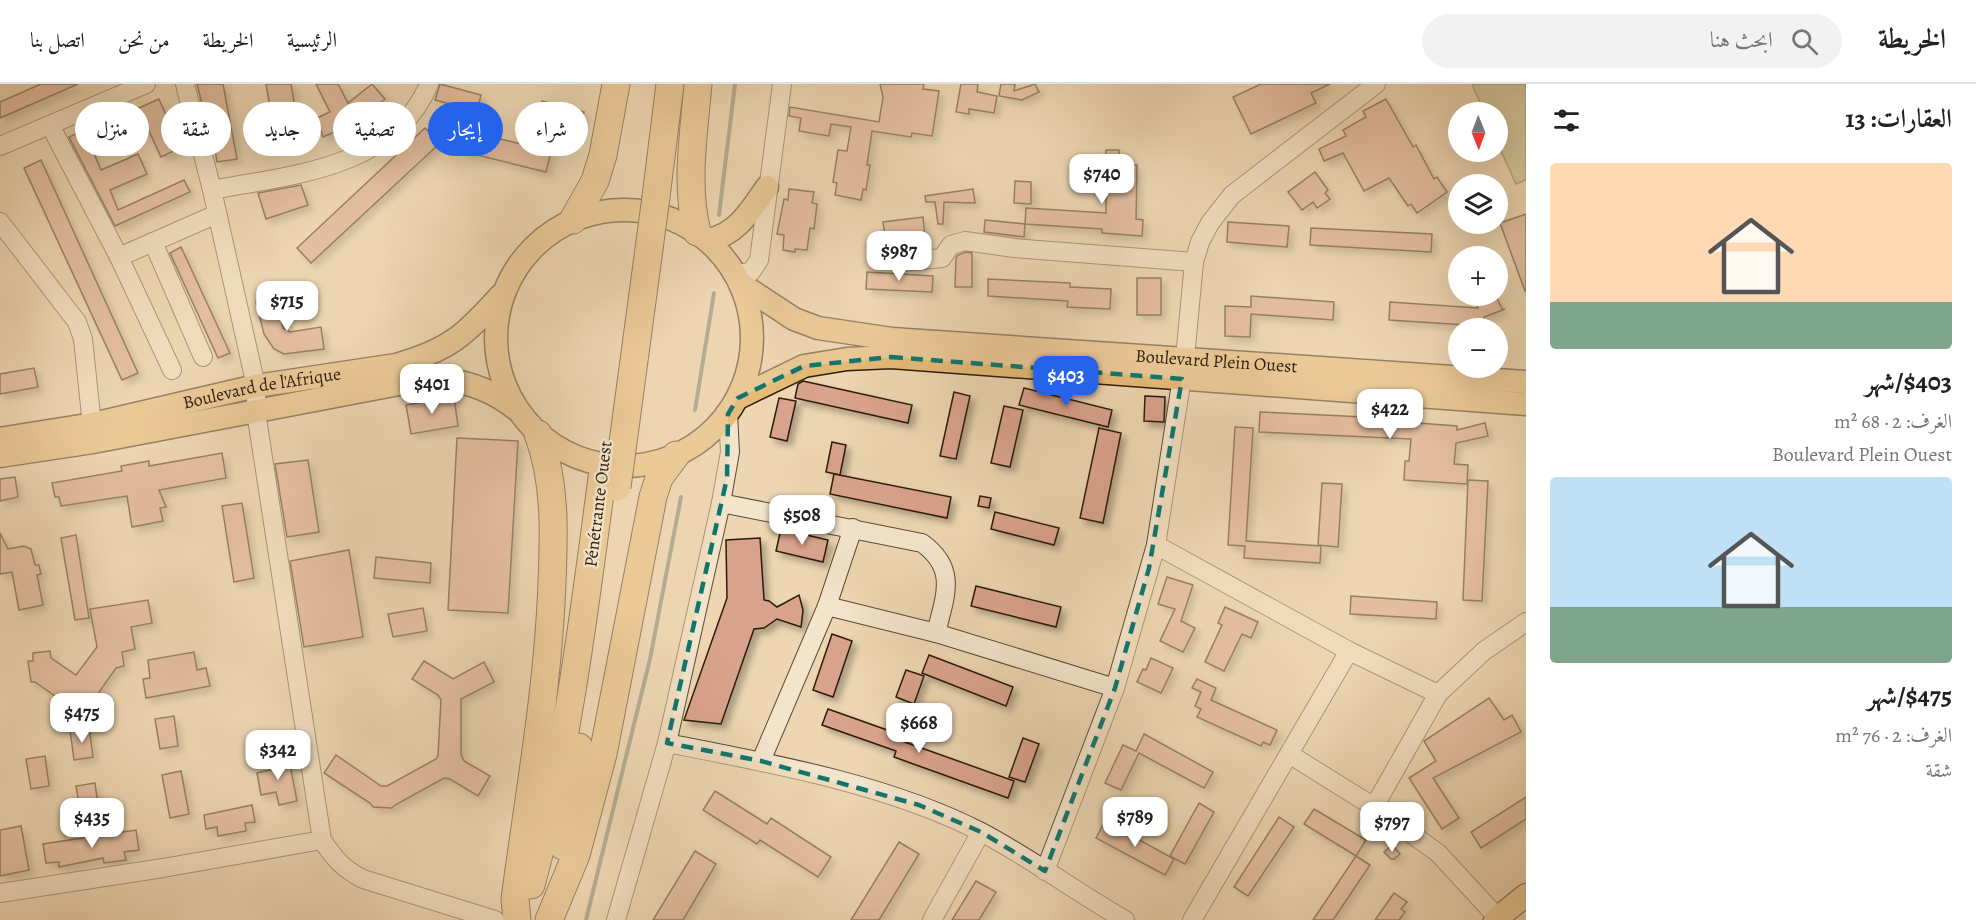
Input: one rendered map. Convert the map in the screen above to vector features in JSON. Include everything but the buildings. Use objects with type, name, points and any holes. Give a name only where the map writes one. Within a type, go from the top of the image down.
[{"type":"highway","points":[[573,220],[595,180],[603,155],[616,84]]},
{"type":"highway","name":"Pénétrante Ouest","points":[[647,194],[652,84]]},
{"type":"highway","name":"Pénétrante Ouest","points":[[547,920],[564,840],[594,658],[609,483],[647,194],[670,84]]},
{"type":"highway","points":[[698,84],[691,175],[692,212],[702,236]]},
{"type":"highway","points":[[518,920],[515,899],[550,642],[551,619],[554,539],[550,480],[545,453],[538,434]]},
{"type":"highway","points":[[547,920],[576,855],[603,754],[653,497],[659,478],[676,455]]},
{"type":"highway","name":"Pénétrante Ouest","points":[[518,920],[527,901],[544,838],[609,483]]},
{"type":"main road","points":[[702,236],[722,237],[734,229],[767,187]]},
{"type":"main road","points":[[637,210],[668,217],[702,236],[718,251],[738,279],[750,312],[753,341],[749,370],[733,406],[710,434],[676,455],[648,464],[628,466],[590,462],[562,451],[538,434],[516,409],[503,382],[495,353],[496,322],[503,293],[514,270],[530,249],[550,232],[573,220],[604,211],[637,210]]},
{"type":"main road","name":"Boulevard Plein Ouest","points":[[738,279],[794,319],[818,328],[892,339],[1526,404]]},
{"type":"main road","name":"Boulevard de l'Afrique","points":[[0,456],[93,433],[256,386],[396,364],[418,358],[440,350],[458,339],[503,293]]},
{"type":"main road","name":"Boulevard Plein Ouest","points":[[733,406],[804,366],[847,359],[891,357],[1526,382]]},
{"type":"main road","name":"Boulevard de l'Afrique","points":[[0,439],[93,433],[256,412],[399,384],[440,379],[476,386],[502,397],[516,409]]},
{"type":"main road","points":[[1497,919],[1526,895]]},
{"type":"street","points":[[0,146],[146,84]]},
{"type":"street","points":[[185,84],[212,190],[256,386],[256,412],[322,840],[335,860],[346,871],[363,879],[495,920]]},
{"type":"street","points":[[212,190],[321,169],[358,156],[388,138],[410,116],[429,84]]},
{"type":"street","points":[[738,279],[758,265],[782,84]]},
{"type":"street","points":[[1045,871],[1115,688],[1156,546],[1184,368],[1194,262],[1200,242],[1210,223],[1232,195],[1376,84]]},
{"type":"street","points":[[50,125],[119,257],[172,370]]},
{"type":"street","points":[[119,257],[217,214]]},
{"type":"street","points":[[0,222],[77,322],[84,339],[93,433]]},
{"type":"street","points":[[902,262],[942,258],[951,245],[965,241],[1014,248],[1194,262]]},
{"type":"street","points":[[153,242],[202,357]]},
{"type":"street","points":[[616,920],[667,742],[721,503],[730,452],[733,406]]},
{"type":"street","points":[[721,503],[922,543],[934,552],[946,573],[947,586],[936,633]]},
{"type":"street","points":[[761,762],[826,606],[853,528]]},
{"type":"street","points":[[1156,546],[1349,651],[1438,694]]},
{"type":"street","points":[[826,606],[936,633],[1115,688]]},
{"type":"street","points":[[1374,807],[1438,694],[1484,651],[1526,622]]},
{"type":"street","points":[[1192,920],[1349,651]]},
{"type":"street","points":[[667,742],[761,762],[919,804],[981,832],[1125,920]]},
{"type":"street","points":[[1289,754],[1374,807],[1438,853],[1497,919]]},
{"type":"street","points":[[932,920],[981,832]]},
{"type":"street","points":[[0,893],[163,868],[322,840]]},
{"type":"highlighted area","points":[[891,357],[1182,379],[1149,568],[1115,688],[1045,871],[981,832],[919,805],[761,761],[667,743],[727,478],[728,414],[738,398],[804,366]]},
{"type":"green space","points":[[1472,84],[1526,84],[1526,180],[1516,184],[1506,162],[1508,162],[1508,102],[1480,102]]},
{"type":"waterway","points":[[719,215],[735,84]]},
{"type":"waterway","points":[[695,410],[714,293]]},
{"type":"waterway","points":[[586,920],[650,659],[681,497]]}]
